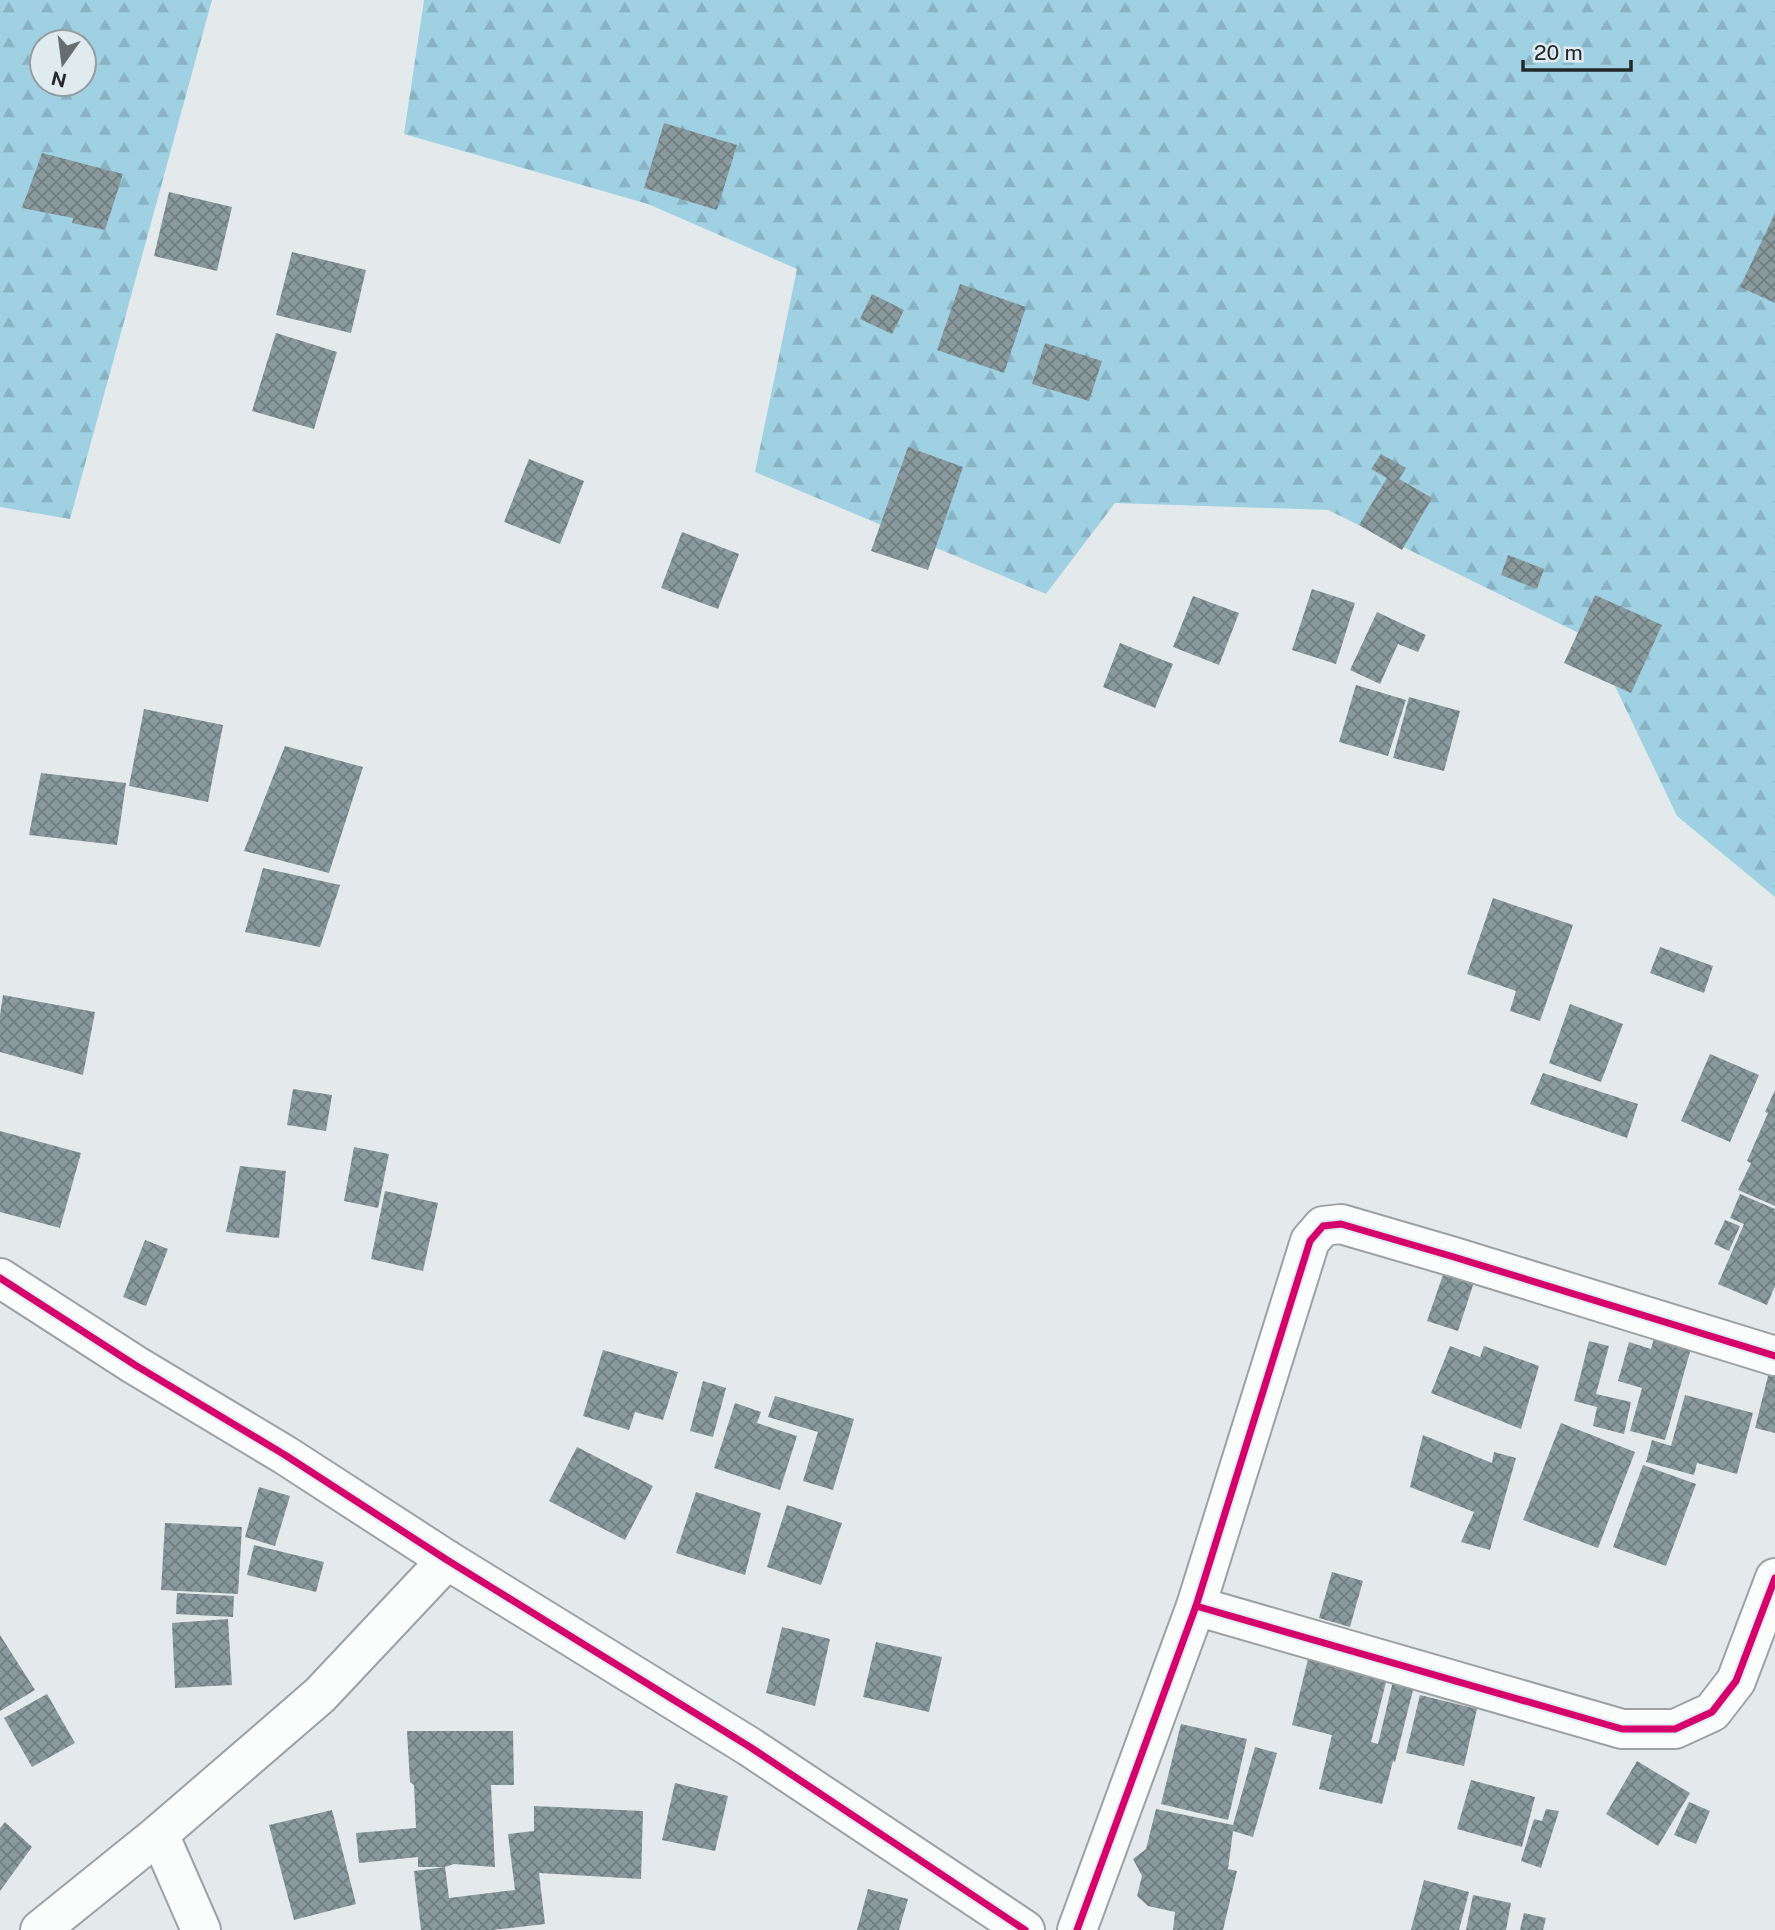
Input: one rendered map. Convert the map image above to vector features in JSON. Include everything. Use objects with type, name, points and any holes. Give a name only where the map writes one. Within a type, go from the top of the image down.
[{"type":"street","points":[[1077,1930],[1196,1606],[1310,1241],[1323,1226],[1340,1224],[1441,1253],[1775,1356]]},
{"type":"street","points":[[10,1297],[135,1365],[285,1455],[447,1560],[750,1747],[1025,1930]]},
{"type":"street","points":[[40,1930],[159,1833],[320,1695],[447,1560]]},
{"type":"street","points":[[1196,1606],[1622,1729],[1675,1729],[1712,1712],[1736,1681],[1775,1578]]},
{"type":"street","points":[[159,1833],[201,1930]]},
{"type":"green space","points":[[0,0],[212,0],[70,519],[0,507]]},
{"type":"green space","points":[[424,0],[1775,0],[1775,897],[1677,816],[1593,640],[1328,510],[1115,503],[1046,594],[755,472],[797,269],[648,204],[404,134]]},
{"type":"building","points":[[664,123],[737,145],[717,210],[644,188]]},
{"type":"building","points":[[42,153],[123,174],[105,230],[72,223],[73,218],[22,208]]},
{"type":"building","points":[[169,192],[232,207],[217,271],[154,256]]},
{"type":"building","points":[[1775,213],[1775,303],[1740,287]]},
{"type":"building","points":[[292,252],[366,270],[351,333],[276,315]]},
{"type":"building","points":[[960,284],[1026,307],[1004,373],[937,350]]},
{"type":"building","points":[[872,294],[904,310],[892,334],[860,319]]},
{"type":"building","points":[[276,333],[337,352],[314,429],[252,411]]},
{"type":"building","points":[[1045,343],[1102,361],[1089,401],[1032,384]]},
{"type":"building","points":[[908,447],[963,467],[928,570],[871,551]]},
{"type":"building","points":[[1381,454],[1406,468],[1399,479],[1432,498],[1402,550],[1359,525],[1387,478],[1371,469]]},
{"type":"building","points":[[529,459],[584,481],[560,544],[504,522]]},
{"type":"building","points":[[682,532],[739,554],[718,609],[661,588]]},
{"type":"building","points":[[1508,555],[1544,569],[1537,589],[1501,575]]},
{"type":"building","points":[[1312,589],[1355,603],[1336,664],[1292,650]]},
{"type":"building","points":[[1595,595],[1662,625],[1631,693],[1564,663]]},
{"type":"building","points":[[1193,596],[1239,613],[1219,665],[1173,647]]},
{"type":"building","points":[[1377,612],[1426,635],[1418,652],[1398,644],[1380,684],[1350,670]]},
{"type":"building","points":[[1120,643],[1173,664],[1155,708],[1103,687]]},
{"type":"building","points":[[1356,685],[1406,700],[1388,756],[1339,742]]},
{"type":"building","points":[[1409,697],[1460,711],[1444,771],[1393,758]]},
{"type":"building","points":[[144,709],[223,725],[208,802],[129,786]]},
{"type":"building","points":[[285,746],[363,767],[329,873],[244,851]]},
{"type":"building","points":[[41,773],[126,783],[117,845],[29,835]]},
{"type":"building","points":[[263,868],[340,885],[320,947],[245,932]]},
{"type":"building","points":[[1493,898],[1573,925],[1540,1021],[1510,1011],[1516,991],[1467,974]]},
{"type":"building","points":[[1660,947],[1713,966],[1704,993],[1650,973]]},
{"type":"building","points":[[3,995],[95,1012],[83,1075],[0,1052]]},
{"type":"building","points":[[1570,1004],[1623,1024],[1601,1082],[1549,1063]]},
{"type":"building","points":[[1710,1054],[1759,1075],[1730,1142],[1681,1121]]},
{"type":"building","points":[[1543,1073],[1638,1104],[1627,1138],[1530,1104]]},
{"type":"building","points":[[293,1089],[332,1095],[326,1131],[287,1125]]},
{"type":"building","points":[[1775,1090],[1775,1206],[1738,1190],[1751,1163],[1747,1161]]},
{"type":"building","points":[[0,1131],[81,1153],[60,1228],[0,1212]]},
{"type":"building","points":[[354,1147],[389,1154],[378,1208],[344,1201]]},
{"type":"building","points":[[240,1166],[286,1171],[279,1238],[226,1232]]},
{"type":"building","points":[[385,1191],[438,1203],[423,1271],[371,1259]]},
{"type":"building","points":[[1740,1194],[1775,1209],[1775,1286],[1767,1305],[1718,1284],[1744,1224],[1730,1218]]},
{"type":"building","points":[[1725,1220],[1740,1226],[1729,1251],[1714,1244]]},
{"type":"building","points":[[145,1240],[168,1249],[146,1306],[123,1297]]},
{"type":"building","points":[[1445,1269],[1475,1279],[1458,1331],[1427,1321]]},
{"type":"building","points":[[1657,1328],[1694,1338],[1665,1440],[1630,1431],[1642,1388],[1618,1381],[1629,1342],[1651,1349]]},
{"type":"building","points":[[1589,1341],[1609,1346],[1596,1394],[1631,1402],[1624,1434],[1593,1426],[1597,1407],[1574,1401]]},
{"type":"building","points":[[1450,1346],[1480,1357],[1484,1346],[1539,1366],[1521,1429],[1431,1393]]},
{"type":"building","points":[[603,1350],[678,1372],[663,1420],[635,1412],[629,1430],[583,1416]]},
{"type":"building","points":[[1771,1364],[1775,1365],[1775,1433],[1755,1428]]},
{"type":"building","points":[[703,1381],[726,1388],[713,1437],[690,1431]]},
{"type":"building","points":[[1685,1395],[1753,1413],[1737,1474],[1697,1463],[1694,1475],[1646,1462],[1652,1440],[1671,1446]]},
{"type":"building","points":[[775,1396],[854,1419],[833,1490],[803,1481],[818,1432],[768,1417]]},
{"type":"building","points":[[735,1403],[761,1412],[757,1423],[797,1436],[780,1490],[714,1468]]},
{"type":"building","points":[[1561,1423],[1635,1452],[1598,1548],[1523,1520]]},
{"type":"building","points":[[1423,1435],[1492,1463],[1494,1452],[1516,1458],[1490,1550],[1461,1542],[1474,1512],[1410,1487]]},
{"type":"building","points":[[577,1447],[653,1486],[625,1540],[549,1501]]},
{"type":"building","points":[[1643,1465],[1696,1484],[1666,1566],[1613,1547]]},
{"type":"building","points":[[259,1487],[290,1496],[275,1546],[245,1537]]},
{"type":"building","points":[[696,1492],[761,1513],[745,1575],[676,1553]]},
{"type":"building","points":[[787,1505],[842,1523],[821,1585],[767,1567]]},
{"type":"building","points":[[165,1523],[242,1527],[238,1594],[161,1590]]},
{"type":"building","points":[[254,1545],[324,1562],[316,1592],[247,1575]]},
{"type":"building","points":[[1332,1572],[1363,1581],[1350,1627],[1319,1618]]},
{"type":"building","points":[[177,1593],[234,1596],[233,1617],[176,1614]]},
{"type":"building","points":[[228,1619],[232,1685],[175,1688],[172,1623]]},
{"type":"building","points":[[782,1627],[830,1639],[815,1706],[766,1693]]},
{"type":"building","points":[[0,1635],[35,1690],[0,1711]]},
{"type":"building","points":[[876,1642],[942,1657],[929,1712],[863,1697]]},
{"type":"building","points":[[1308,1659],[1387,1678],[1371,1742],[1378,1744],[1393,1681],[1414,1686],[1382,1804],[1319,1789],[1332,1735],[1292,1725]]},
{"type":"building","points":[[47,1694],[75,1743],[32,1767],[4,1718]]},
{"type":"building","points":[[1420,1695],[1477,1709],[1464,1766],[1406,1753]]},
{"type":"building","points":[[1181,1724],[1247,1739],[1228,1820],[1161,1804]]},
{"type":"building","points":[[407,1731],[513,1731],[514,1785],[491,1785],[495,1867],[454,1864],[445,1867],[418,1867],[418,1857],[359,1863],[356,1833],[416,1828]]},
{"type":"building","points":[[1255,1747],[1277,1753],[1253,1837],[1233,1831],[1228,1869],[1237,1871],[1223,1930],[1173,1930],[1175,1912],[1148,1906],[1137,1896],[1142,1876],[1133,1859],[1146,1849],[1156,1809],[1233,1825]]},
{"type":"building","points":[[1637,1761],[1690,1793],[1658,1846],[1606,1814]]},
{"type":"building","points":[[1471,1780],[1535,1797],[1522,1847],[1457,1829]]},
{"type":"building","points":[[675,1783],[728,1796],[715,1851],[662,1840]]},
{"type":"building","points":[[1689,1802],[1710,1811],[1696,1844],[1674,1835]]},
{"type":"building","points":[[534,1806],[643,1811],[641,1879],[539,1873],[545,1924],[493,1930],[421,1930],[414,1871],[445,1867],[449,1898],[515,1890],[508,1834],[534,1831]]},
{"type":"building","points":[[1546,1809],[1559,1811],[1541,1868],[1521,1861],[1534,1819],[1542,1821]]},
{"type":"building","points":[[332,1810],[356,1904],[294,1920],[269,1825]]},
{"type":"building","points":[[5,1822],[32,1847],[0,1891],[0,1828]]},
{"type":"building","points":[[1424,1880],[1469,1892],[1459,1930],[1411,1930]]},
{"type":"building","points":[[868,1889],[908,1899],[899,1930],[857,1930]]},
{"type":"building","points":[[1473,1895],[1511,1903],[1506,1930],[1466,1930]]},
{"type":"building","points":[[1524,1913],[1546,1918],[1543,1930],[1520,1930]]},
{"type":"cycle path","points":[[1077,1930],[1196,1606],[1310,1241],[1323,1226],[1341,1224],[1775,1356]]},
{"type":"cycle path","points":[[0,1278],[135,1365],[285,1455],[447,1560],[750,1747],[1025,1930]]},
{"type":"cycle path","points":[[1196,1606],[1622,1729],[1675,1729],[1712,1712],[1736,1681],[1775,1578]]}]
